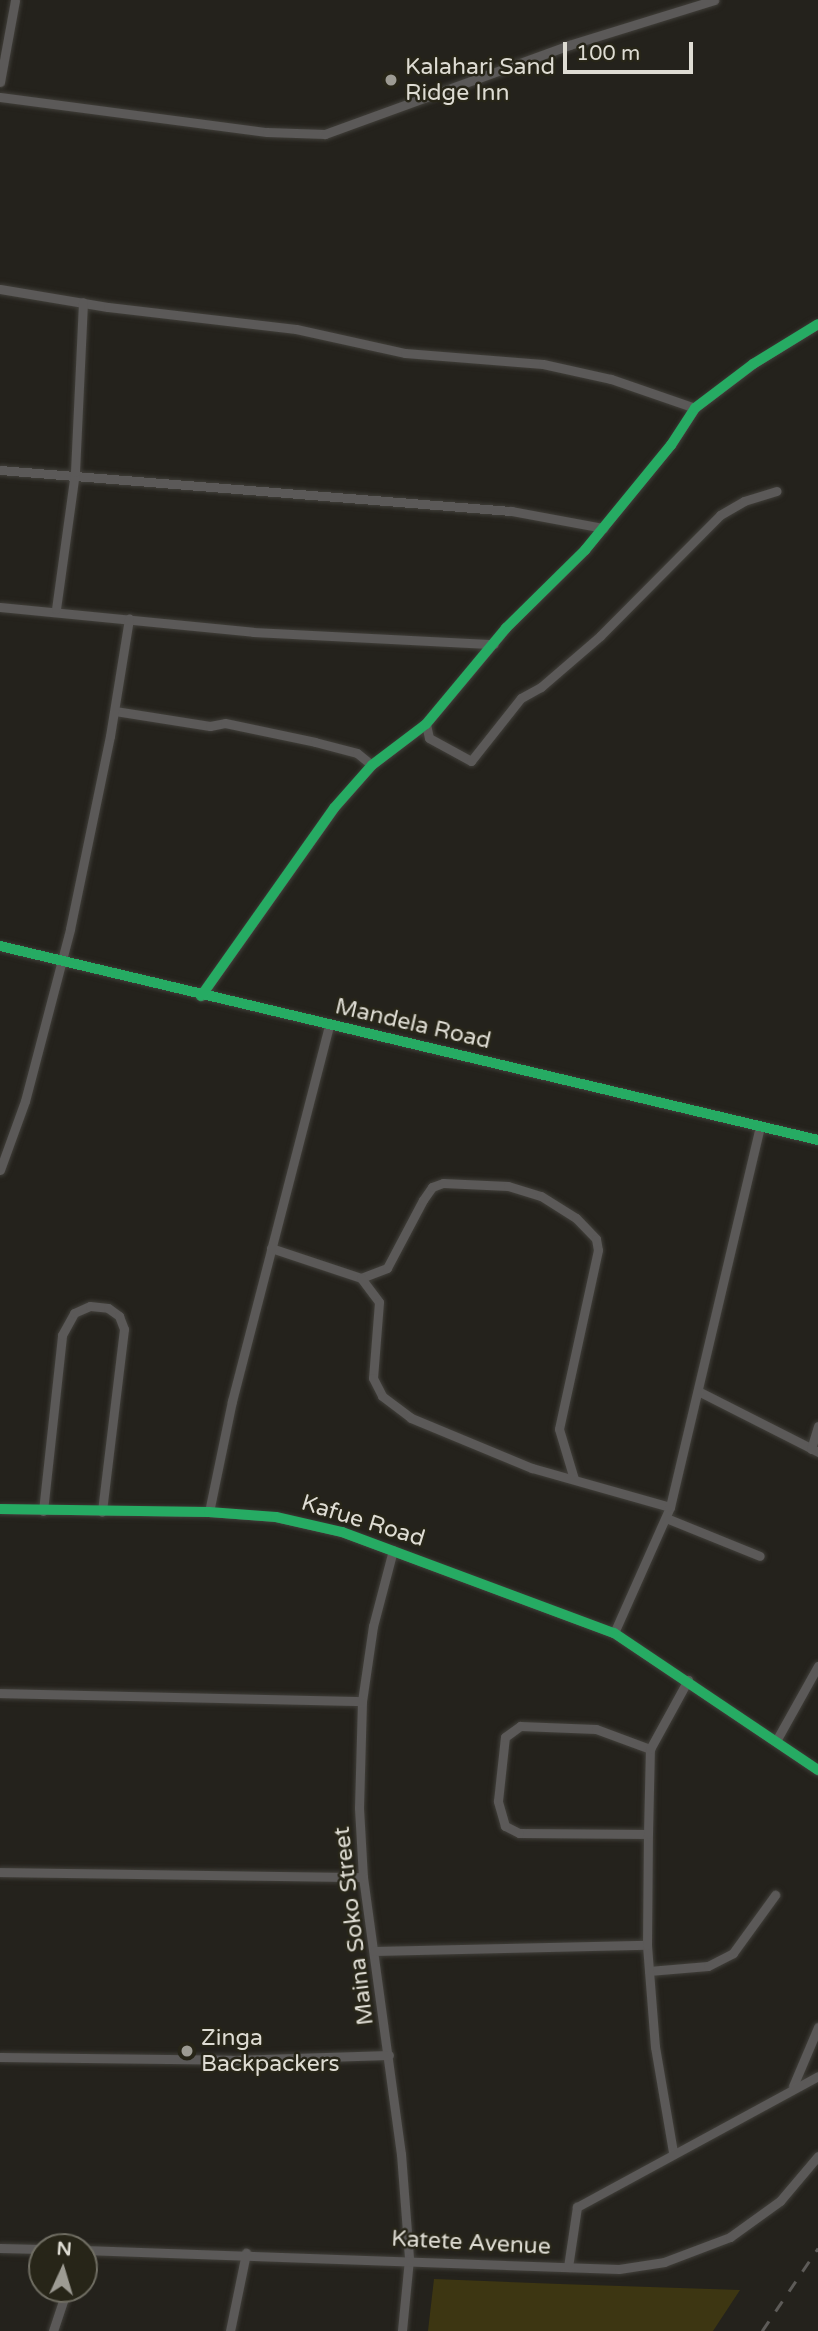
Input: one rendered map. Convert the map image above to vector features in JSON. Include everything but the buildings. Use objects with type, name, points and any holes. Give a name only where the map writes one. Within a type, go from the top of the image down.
[{"type":"street","points":[[0,82],[15,0]]},
{"type":"street","points":[[0,97],[267,132],[325,134],[569,45],[714,0]]},
{"type":"street","points":[[0,289],[83,303],[296,328],[405,353],[543,364],[611,379],[695,408]]},
{"type":"street","points":[[56,609],[75,472],[83,303]]},
{"type":"street","points":[[201,996],[292,862],[372,765],[426,724],[494,644],[603,528],[695,408],[753,364],[818,324]]},
{"type":"street","points":[[0,470],[75,472],[511,510],[603,528]]},
{"type":"street","points":[[426,724],[429,738],[471,761],[521,698],[541,687],[600,636],[720,515],[744,501],[776,491]]},
{"type":"street","points":[[0,607],[56,609],[253,632],[494,644]]},
{"type":"street","points":[[0,1170],[25,1101],[62,963],[115,711],[128,619]]},
{"type":"street","points":[[115,711],[210,726],[225,723],[357,753],[372,765]]},
{"type":"street","name":"Mandela Road","points":[[0,946],[201,996],[818,1140]]},
{"type":"street","points":[[209,1512],[271,1248],[329,1026]]},
{"type":"street","points":[[614,1633],[670,1507],[760,1126]]},
{"type":"street","points":[[361,1278],[393,1262],[423,1200],[432,1187],[443,1183],[508,1186],[541,1196],[587,1227],[596,1239],[597,1258],[559,1429],[574,1479]]},
{"type":"street","points":[[271,1248],[361,1278],[379,1302],[372,1351],[373,1378],[382,1396],[411,1418],[453,1439],[670,1507]]},
{"type":"street","points":[[43,1511],[62,1335],[74,1313],[90,1306],[108,1308],[119,1316],[124,1329],[102,1512]]},
{"type":"street","points":[[698,1391],[814,1450],[818,1426]]},
{"type":"street","name":"Kafue Road","points":[[0,1509],[209,1512],[298,1521],[393,1550],[614,1633],[688,1680],[818,1770]]},
{"type":"street","points":[[666,1518],[760,1556]]},
{"type":"street","name":"Maina Soko Street","points":[[393,1550],[373,1626],[362,1700],[359,1782],[363,1877],[389,2055],[409,2259],[402,2331]]},
{"type":"street","points":[[776,1741],[818,1666]]},
{"type":"street","points":[[673,2152],[655,2047],[647,1945],[650,1749],[688,1680]]},
{"type":"street","points":[[0,1693],[362,1700]]},
{"type":"street","points":[[648,1834],[519,1833],[505,1826],[498,1801],[505,1737],[520,1726],[596,1729],[650,1749]]},
{"type":"street","points":[[0,1872],[363,1877]]},
{"type":"street","points":[[649,1971],[708,1966],[733,1953],[775,1895]]},
{"type":"street","points":[[374,1951],[647,1945]]},
{"type":"street","points":[[793,2086],[818,2027]]},
{"type":"street","points":[[0,2057],[230,2060],[389,2055]]},
{"type":"street","points":[[568,2267],[577,2207],[793,2086],[818,2076]]},
{"type":"street","name":"Katete Avenue","points":[[98,2250],[246,2253],[619,2269],[700,2251],[730,2237],[780,2201],[818,2156]]},
{"type":"street","points":[[0,2248],[28,2249]]},
{"type":"street","points":[[230,2331],[246,2253]]},
{"type":"street","points":[[53,2331],[62,2303]]},
{"type":"shaded area","points":[[434,2279],[740,2290],[713,2331],[428,2331]]},
{"type":"railway","points":[[762,2331],[818,2248]]},
{"type":"cycle path","points":[[201,996],[334,808],[372,765],[426,724],[506,628],[585,550],[671,445],[695,408],[753,364],[818,324]]},
{"type":"cycle path","points":[[0,946],[818,1140]]},
{"type":"cycle path","points":[[0,1509],[209,1512],[276,1517],[342,1532],[614,1633],[818,1770]]},
{"type":"place","name":"Kalahari Sand Ridge Inn","points":[[391,80]]},
{"type":"place","name":"Zinga Backpackers","points":[[187,2051]]}]
